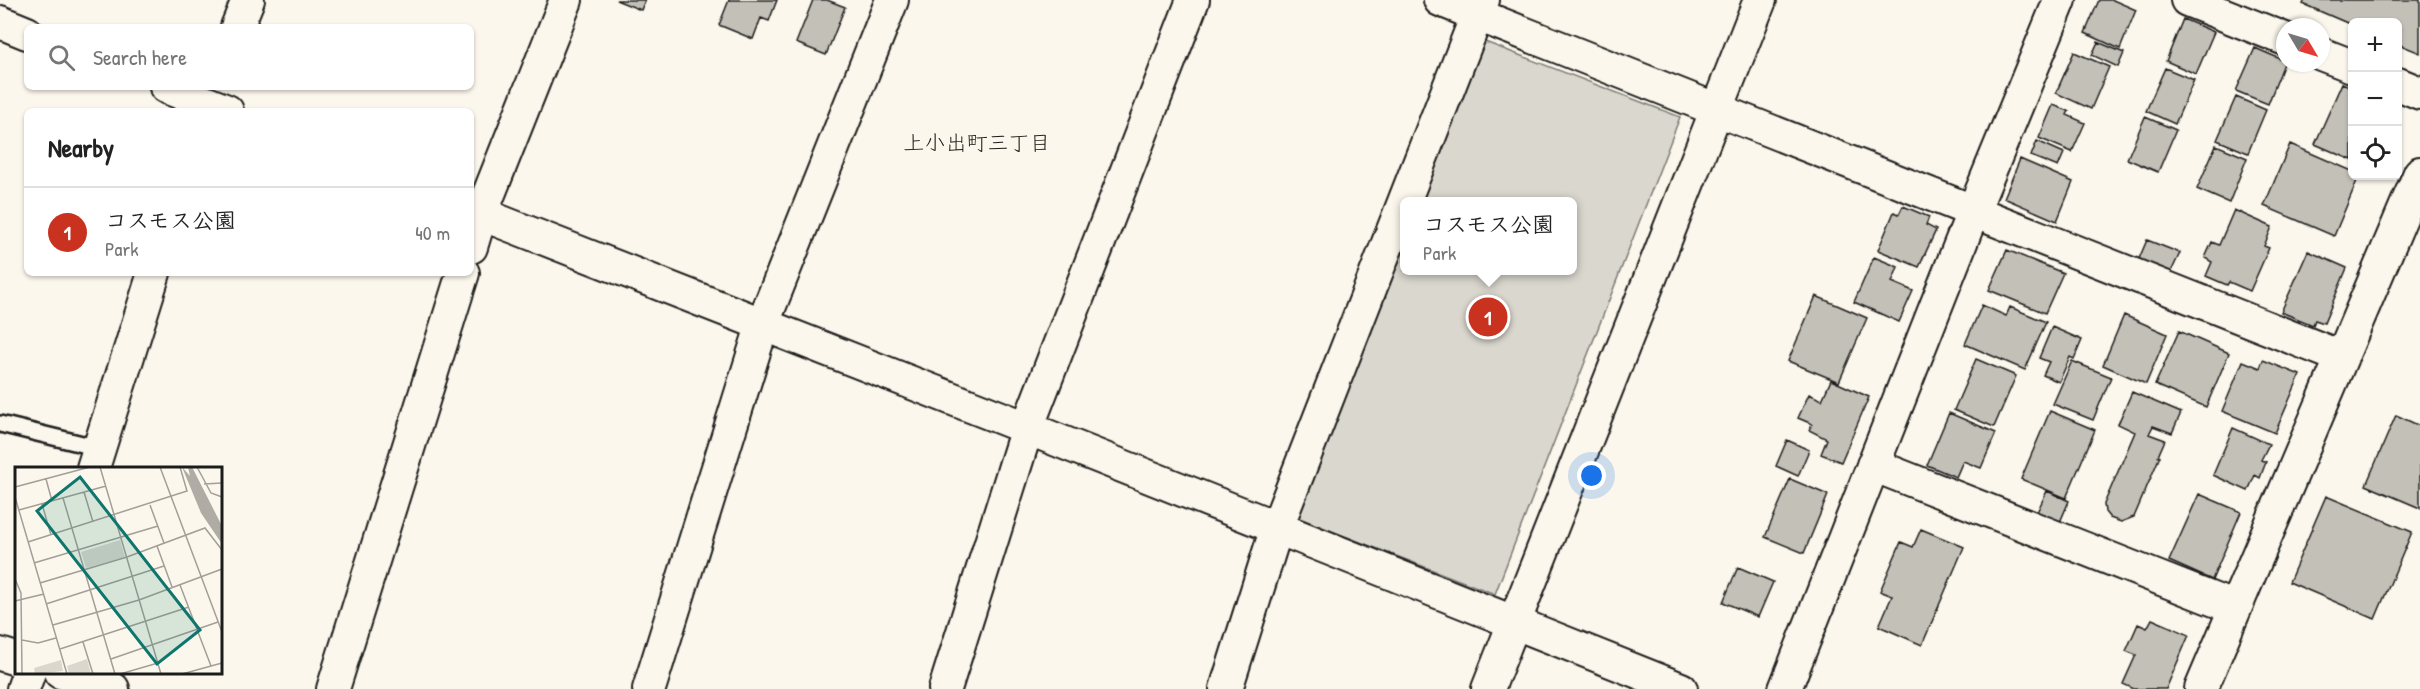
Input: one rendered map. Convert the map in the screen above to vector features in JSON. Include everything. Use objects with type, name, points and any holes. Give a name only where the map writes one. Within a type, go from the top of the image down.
[{"type":"street","points":[[238,24],[248,0]]},
{"type":"street","points":[[566,0],[476,212],[763,323],[1681,689]]},
{"type":"street","points":[[649,689],[763,323],[892,0]]},
{"type":"street","points":[[945,689],[1027,428],[1193,0]]},
{"type":"street","points":[[1440,0],[1480,7],[1716,111],[2341,357]]},
{"type":"street","points":[[1488,689],[1760,0]]},
{"type":"street","points":[[1785,689],[1973,212],[2060,0]]},
{"type":"street","points":[[2187,0],[2276,35]]},
{"type":"street","points":[[1406,197],[1480,7]]},
{"type":"street","points":[[2330,57],[2348,64]]},
{"type":"street","points":[[2402,86],[2420,93]]},
{"type":"street","points":[[175,90],[213,103]]},
{"type":"street","points":[[2201,689],[2341,357],[2409,227],[2420,173]]},
{"type":"street","points":[[1226,689],[1277,527],[1400,212]]},
{"type":"street","points":[[96,458],[153,276]]},
{"type":"street","points":[[333,689],[462,276]]},
{"type":"street","points":[[1873,465],[2235,608]]},
{"type":"street","points":[[0,654],[15,659]]},
{"type":"street","points":[[23,689],[28,674]]},
{"type":"street","points":[[66,674],[113,689]]},
{"type":"lane","points":[[0,424],[96,458]]},
{"type":"shaded area","points":[[1480,40],[1680,117],[1495,594],[1295,517],[1400,245],[1400,275],[1577,275],[1577,197],[1419,197]]},
{"type":"building","points":[[616,0],[645,0],[641,10]]},
{"type":"building","points":[[729,0],[777,0],[769,21],[761,18],[753,39],[719,25]]},
{"type":"building","points":[[813,0],[827,0],[845,7],[826,55],[796,43]]},
{"type":"building","points":[[2099,0],[2113,0],[2136,10],[2120,49],[2085,33]]},
{"type":"building","points":[[2305,0],[2420,0],[2420,53],[2402,46],[2402,18],[2348,18],[2348,23],[2303,4]]},
{"type":"building","points":[[2183,19],[2214,32],[2196,74],[2166,61]]},
{"type":"building","points":[[2098,42],[2124,53],[2118,67],[2092,55]]},
{"type":"building","points":[[2255,48],[2276,57],[2276,72],[2281,72],[2268,104],[2236,91]]},
{"type":"building","points":[[2074,52],[2109,67],[2091,109],[2056,93]]},
{"type":"building","points":[[2165,68],[2194,80],[2175,124],[2146,111]]},
{"type":"building","points":[[2342,83],[2348,85],[2348,158],[2315,144]]},
{"type":"building","points":[[2236,97],[2266,110],[2248,153],[2217,140]]},
{"type":"building","points":[[2053,105],[2069,111],[2067,115],[2085,123],[2072,152],[2039,138]]},
{"type":"building","points":[[2145,117],[2176,130],[2158,172],[2127,159]]},
{"type":"building","points":[[2037,141],[2064,153],[2058,167],[2031,156]]},
{"type":"building","points":[[2290,144],[2348,169],[2348,180],[2357,180],[2334,236],[2264,206]]},
{"type":"building","points":[[2216,145],[2247,158],[2229,203],[2197,189]]},
{"type":"building","points":[[2020,159],[2073,182],[2057,221],[2004,198]]},
{"type":"building","points":[[1903,206],[1929,217],[1926,225],[1936,230],[1919,267],[1878,250],[1894,212],[1899,214]]},
{"type":"building","points":[[2234,210],[2272,227],[2264,246],[2269,248],[2250,291],[2206,276],[2212,262],[2205,258],[2212,242],[2219,245]]},
{"type":"building","points":[[2147,240],[2180,253],[2170,274],[2138,261]]},
{"type":"building","points":[[2007,250],[2063,273],[2045,313],[1989,290]]},
{"type":"building","points":[[2308,251],[2347,268],[2324,323],[2315,320],[2313,325],[2281,312]]},
{"type":"building","points":[[1874,257],[1898,267],[1892,282],[1913,291],[1899,322],[1854,302]]},
{"type":"building","points":[[1816,296],[1867,318],[1839,382],[1788,361]]},
{"type":"building","points":[[1982,305],[2006,316],[2010,307],[2046,322],[2025,370],[1965,344]]},
{"type":"building","points":[[2124,315],[2167,334],[2146,384],[2103,365]]},
{"type":"building","points":[[2052,327],[2082,340],[2074,359],[2070,357],[2059,382],[2043,375],[2049,362],[2039,358]]},
{"type":"building","points":[[2179,331],[2229,353],[2206,407],[2155,385]]},
{"type":"building","points":[[1976,359],[2016,376],[1994,427],[1954,410]]},
{"type":"building","points":[[2263,360],[2300,375],[2275,433],[2222,411],[2243,361],[2260,368]]},
{"type":"building","points":[[2072,361],[2111,377],[2093,420],[2053,404]]},
{"type":"building","points":[[1831,380],[1869,397],[1841,462],[1821,454],[1827,439],[1809,430],[1812,424],[1798,418],[1809,394],[1822,400]]},
{"type":"building","points":[[2132,392],[2181,413],[2172,433],[2153,426],[2149,434],[2165,440],[2158,456],[2160,456],[2134,517],[2121,522],[2110,518],[2105,512],[2104,504],[2135,432],[2118,424]]},
{"type":"building","points":[[2050,411],[2095,430],[2066,498],[2021,479]]},
{"type":"building","points":[[1949,413],[1996,433],[1981,468],[1963,461],[1956,477],[1927,465]]},
{"type":"building","points":[[2396,415],[2420,426],[2420,508],[2366,485]]},
{"type":"building","points":[[2233,428],[2269,444],[2261,460],[2266,462],[2260,478],[2255,475],[2248,491],[2213,475]]},
{"type":"building","points":[[1787,440],[1809,450],[1798,476],[1776,466]]},
{"type":"building","points":[[1790,479],[1828,495],[1804,553],[1765,537]]},
{"type":"building","points":[[2047,491],[2069,501],[2060,522],[2037,512]]},
{"type":"building","points":[[2199,494],[2241,512],[2212,580],[2169,561]]},
{"type":"building","points":[[2326,496],[2412,532],[2375,619],[2289,582]]},
{"type":"building","points":[[1921,529],[1964,547],[1922,645],[1879,626],[1892,596],[1880,591],[1901,542],[1913,547]]},
{"type":"building","points":[[1738,567],[1773,582],[1758,617],[1723,602]]},
{"type":"building","points":[[2152,619],[2189,635],[2166,689],[2134,689],[2123,684],[2136,655],[2126,651],[2138,624],[2147,628]]},
{"type":"place","name":"コスモス公園","points":[[1488,317]]},
{"type":"district","name":"上小出町三丁目","points":[[977,143]]}]
